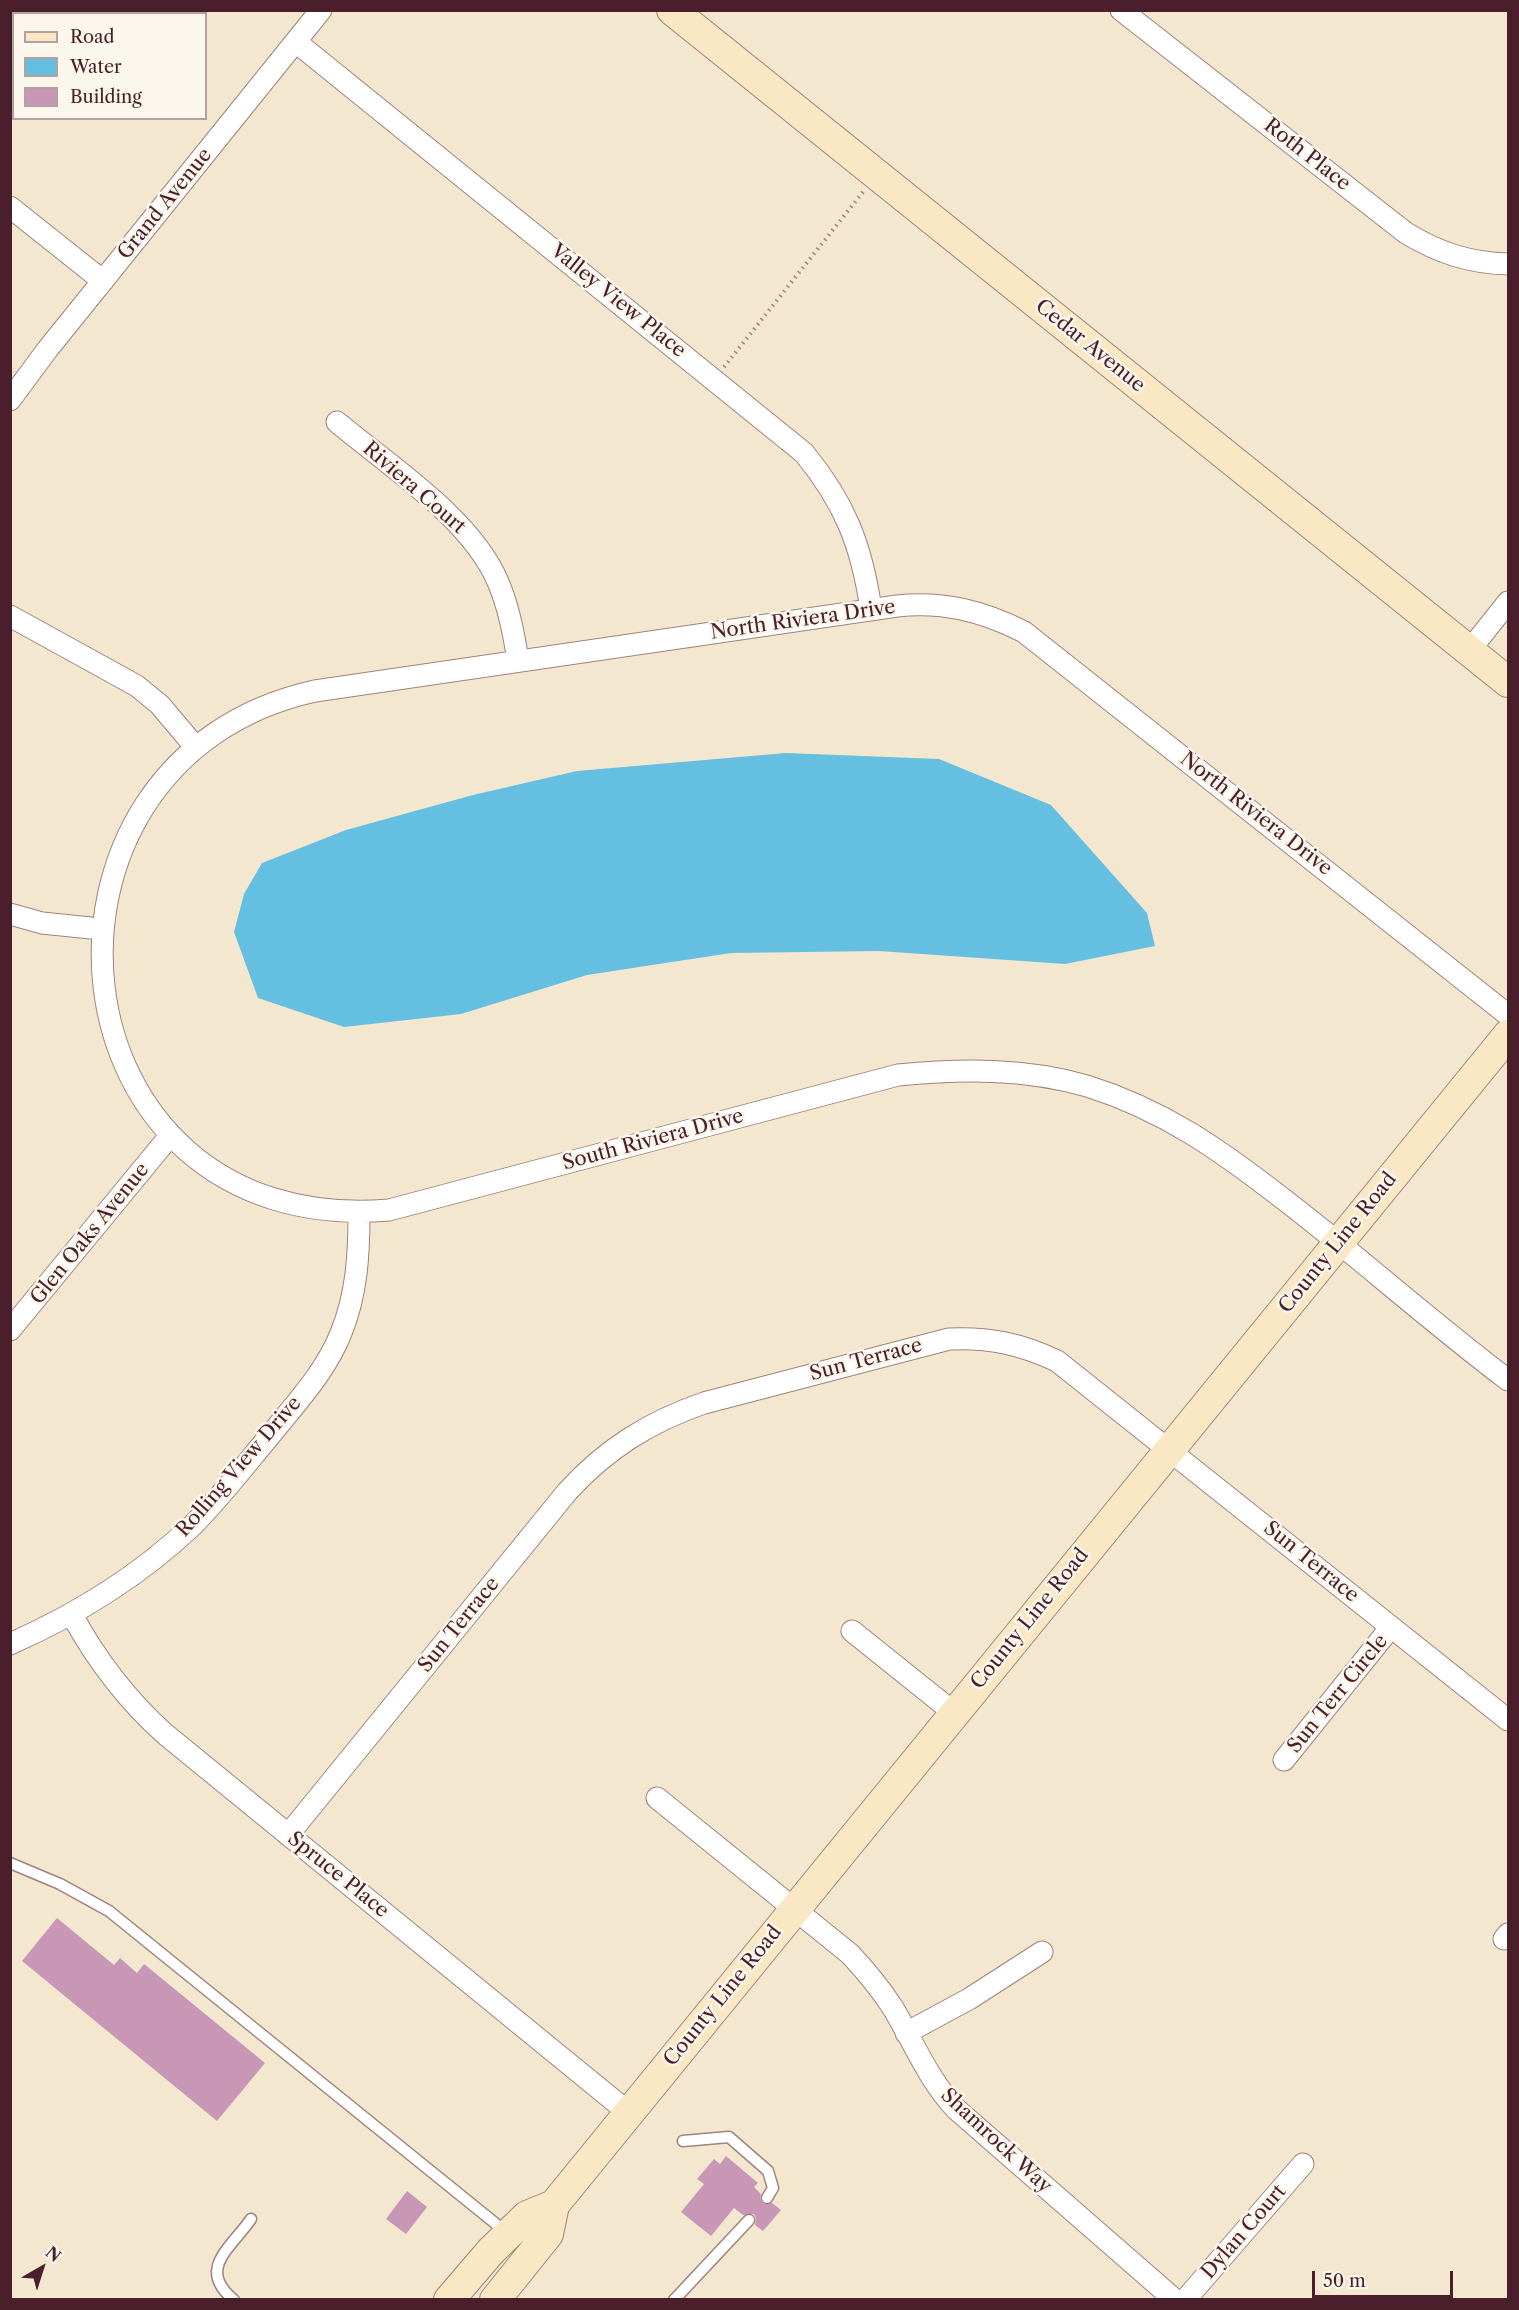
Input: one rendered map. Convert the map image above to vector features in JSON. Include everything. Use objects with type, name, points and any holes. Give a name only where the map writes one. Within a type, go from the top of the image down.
[{"type":"street","name":"Grand Avenue","points":[[10,400],[321,10]]},
{"type":"street","name":"Cedar Avenue","points":[[672,10],[1509,682]]},
{"type":"street","name":"Roth Place","points":[[1121,10],[1406,233],[1429,247],[1458,258],[1509,264]]},
{"type":"street","name":"Valley View Place","points":[[296,42],[804,453],[826,480],[855,536],[864,565],[871,610]]},
{"type":"street","points":[[10,207],[103,281]]},
{"type":"street","name":"Riviera Court","points":[[337,422],[464,529],[498,579],[508,607],[518,661]]},
{"type":"street","points":[[1469,651],[1509,602]]},
{"type":"street","name":"North Riviera Drive","points":[[91,928],[96,896],[108,857],[123,824],[143,793],[167,765],[222,723],[285,697],[912,604],[942,605],[997,618],[1024,632],[1509,1015]]},
{"type":"street","points":[[10,616],[137,686],[160,705],[192,744]]},
{"type":"street","points":[[10,914],[42,923],[91,928]]},
{"type":"street","name":"South Riviera Drive","points":[[91,928],[94,992],[110,1048],[131,1090],[169,1137],[215,1173],[257,1195],[314,1209],[359,1212],[421,1203],[898,1075],[940,1071],[996,1071],[1041,1076],[1085,1086],[1128,1100],[1169,1119],[1208,1142],[1339,1242],[1509,1380]]},
{"type":"street","name":"County Line Road","points":[[554,2205],[953,1712],[1509,1035]]},
{"type":"street","name":"Glen Oaks Avenue","points":[[10,1330],[169,1137]]},
{"type":"street","name":"Rolling View Drive","points":[[10,1644],[72,1615],[124,1582],[193,1524],[307,1390],[325,1364],[341,1334],[352,1302],[358,1269],[359,1212]]},
{"type":"street","name":"Sun Terrace","points":[[288,1835],[584,1474],[610,1451],[639,1431],[669,1415],[704,1403],[927,1343],[977,1338],[1005,1341],[1030,1348],[1057,1361],[1509,1720]]},
{"type":"street","name":"Spruce Place","points":[[72,1615],[113,1682],[138,1710],[628,2113]]},
{"type":"street","name":"Sun Terr Circle","points":[[1284,1760],[1391,1627]]},
{"type":"street","points":[[852,1630],[953,1712]]},
{"type":"street","name":"Shamrock Way","points":[[657,1798],[795,1908],[864,1969],[906,2033],[937,2088],[956,2109],[1175,2300]]},
{"type":"street","points":[[906,2033],[969,1999],[1042,1952]]},
{"type":"street","name":"Dylan Court","points":[[1185,2300],[1303,2164]]},
{"type":"street","points":[[449,2300],[527,2216],[554,2205]]},
{"type":"street","points":[[495,2300],[548,2234],[554,2205]]},
{"type":"lane","points":[[10,1863],[60,1884],[109,1911],[508,2234]]},
{"type":"lane","points":[[683,2141],[729,2137],[768,2171],[772,2188],[767,2198]]},
{"type":"lane","points":[[234,2300],[220,2288],[216,2271],[220,2258],[252,2219]]},
{"type":"lane","points":[[674,2300],[749,2220]]},
{"type":"path","points":[[714,378],[877,175]]},
{"type":"water","points":[[786,753],[939,759],[1051,805],[1147,913],[1155,946],[1065,964],[879,951],[731,953],[587,975],[461,1014],[344,1027],[258,998],[234,932],[244,894],[262,863],[346,830],[473,795],[577,771]]},
{"type":"building","points":[[57,1918],[114,1965],[120,1958],[137,1973],[144,1964],[265,2063],[217,2121],[22,1961]]},
{"type":"building","points":[[726,2156],[758,2183],[754,2187],[761,2194],[763,2204],[772,2203],[781,2210],[763,2231],[755,2225],[754,2214],[743,2215],[734,2208],[711,2236],[681,2212],[704,2184],[697,2179],[714,2159],[720,2164]]},
{"type":"building","points":[[407,2191],[427,2207],[406,2234],[386,2219]]}]
